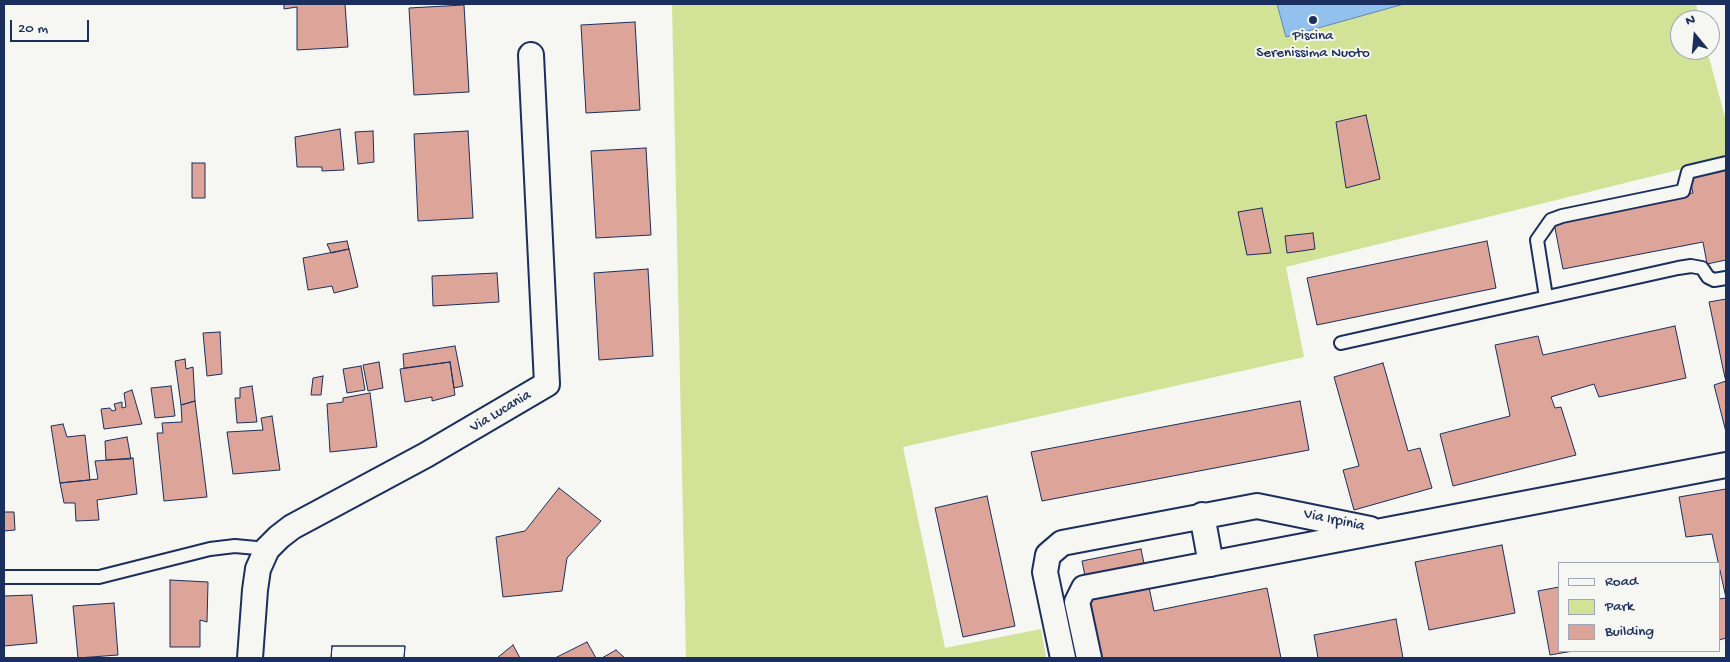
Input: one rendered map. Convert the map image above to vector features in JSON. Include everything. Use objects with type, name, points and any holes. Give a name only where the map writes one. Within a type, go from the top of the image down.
[{"type":"street","name":"Via Lucania","points":[[250,658],[258,569],[267,548],[292,526],[426,455],[547,384],[531,55]]},
{"type":"street","name":"Via Irpinia","points":[[1063,658],[1045,572],[1048,555],[1062,543],[1257,506],[1381,531],[1726,465]]},
{"type":"street","points":[[1202,515],[1212,564]]},
{"type":"street","points":[[1089,658],[1078,602],[1084,588],[1381,531]]},
{"type":"lane","points":[[1546,297],[1537,240],[1551,220],[1562,216],[1682,191],[1688,172],[1726,163]]},
{"type":"lane","points":[[1341,343],[1691,266],[1702,268],[1708,277],[1714,280],[1726,278]]},
{"type":"lane","points":[[4,576],[99,577],[210,549],[235,546],[267,548]]},
{"type":"green space","points":[[672,4],[1696,4],[1698,10],[1670,10],[1670,60],[1710,60],[1726,121],[1726,158],[1286,267],[1304,357],[903,447],[945,648],[1041,629],[1046,657],[686,658]]},
{"type":"water","name":"Piscina Serenissima Nuoto","points":[[1277,4],[1404,4],[1286,37]]},
{"type":"building","points":[[284,4],[345,4],[348,47],[297,50],[297,7],[284,9]]},
{"type":"building","points":[[464,5],[469,92],[414,95],[409,8]]},
{"type":"building","points":[[635,22],[640,110],[586,113],[581,25]]},
{"type":"building","points":[[1366,115],[1380,179],[1346,188],[1336,122]]},
{"type":"building","points":[[340,129],[344,170],[322,171],[322,167],[297,167],[295,137]]},
{"type":"building","points":[[373,131],[374,162],[358,164],[355,132]]},
{"type":"building","points":[[468,131],[473,218],[418,221],[414,134]]},
{"type":"building","points":[[646,148],[651,235],[596,238],[591,151]]},
{"type":"building","points":[[192,163],[205,163],[205,198],[192,198]]},
{"type":"building","points":[[1726,165],[1726,260],[1707,264],[1703,242],[1563,269],[1554,223],[1693,193],[1688,172]]},
{"type":"building","points":[[1262,208],[1271,253],[1247,255],[1238,212]]},
{"type":"building","points":[[1313,233],[1315,249],[1287,253],[1285,236]]},
{"type":"building","points":[[347,241],[349,249],[331,253],[327,244]]},
{"type":"building","points":[[1487,241],[1496,288],[1317,325],[1307,278]]},
{"type":"building","points":[[349,249],[358,287],[334,293],[332,286],[308,290],[303,258]]},
{"type":"building","points":[[648,269],[653,356],[599,360],[594,273]]},
{"type":"building","points":[[497,273],[499,302],[433,306],[432,276]]},
{"type":"building","points":[[1726,299],[1726,378],[1725,378],[1709,302]]},
{"type":"building","points":[[1675,326],[1686,378],[1599,397],[1594,384],[1551,397],[1555,408],[1561,407],[1576,455],[1453,486],[1440,434],[1510,416],[1495,345],[1538,336],[1543,355]]},
{"type":"building","points":[[220,332],[222,374],[207,376],[203,333]]},
{"type":"building","points":[[455,346],[463,386],[454,388],[450,362],[404,368],[403,354]]},
{"type":"building","points":[[185,359],[186,369],[193,367],[195,401],[181,405],[175,361]]},
{"type":"building","points":[[379,362],[383,388],[368,391],[363,365]]},
{"type":"building","points":[[450,362],[455,395],[432,401],[432,397],[405,402],[400,369]]},
{"type":"building","points":[[1383,363],[1408,451],[1420,448],[1432,488],[1354,510],[1343,470],[1359,466],[1334,377]]},
{"type":"building","points":[[361,366],[365,390],[347,393],[343,369]]},
{"type":"building","points":[[323,376],[321,395],[311,395],[313,378]]},
{"type":"building","points":[[1726,381],[1726,432],[1714,385]]},
{"type":"building","points":[[171,386],[175,416],[155,418],[151,388]]},
{"type":"building","points":[[252,386],[257,422],[237,423],[235,398],[240,398],[240,388]]},
{"type":"building","points":[[132,390],[142,424],[104,429],[101,409],[110,408],[112,411],[116,410],[114,404],[122,402],[122,408],[126,407],[124,393]]},
{"type":"building","points":[[370,393],[377,447],[330,452],[327,404],[343,402],[343,398]]},
{"type":"building","points":[[195,401],[207,497],[164,501],[157,433],[163,433],[162,423],[182,422],[181,405]]},
{"type":"building","points":[[1300,401],[1309,450],[1042,501],[1031,452]]},
{"type":"building","points":[[272,416],[280,470],[233,474],[227,432],[263,430],[261,418]]},
{"type":"building","points":[[63,424],[67,437],[85,435],[90,480],[60,483],[51,426]]},
{"type":"building","points":[[127,437],[131,459],[106,460],[105,441]]},
{"type":"building","points":[[133,458],[137,494],[97,500],[99,520],[76,521],[75,503],[64,503],[60,483],[98,479],[95,461]]},
{"type":"building","points":[[559,488],[601,521],[567,558],[562,591],[503,597],[496,537],[525,531]]},
{"type":"building","points":[[1726,489],[1726,598],[1720,562],[1718,562],[1712,534],[1686,537],[1679,497]]},
{"type":"building","points":[[987,496],[1015,626],[963,637],[935,508]]},
{"type":"building","points":[[4,512],[14,512],[15,530],[4,531]]},
{"type":"building","points":[[1502,545],[1515,613],[1429,630],[1415,562]]},
{"type":"building","points":[[1141,549],[1154,611],[1267,588],[1281,658],[1101,658],[1082,561]]},
{"type":"building","points":[[170,580],[208,582],[207,622],[200,620],[200,647],[170,647]]},
{"type":"building","points":[[1558,587],[1558,652],[1567,652],[1550,655],[1538,591]]},
{"type":"building","points":[[32,595],[37,643],[4,646],[4,596]]},
{"type":"building","points":[[1726,598],[1726,638],[1720,640],[1720,599]]},
{"type":"building","points":[[114,603],[118,655],[78,658],[73,606]]},
{"type":"building","points":[[1396,619],[1403,658],[1318,658],[1314,635]]},
{"type":"building","points":[[587,642],[596,658],[555,658]]},
{"type":"building","points":[[513,645],[520,658],[497,658]]},
{"type":"building","points":[[332,646],[405,646],[404,658],[331,658]]},
{"type":"building","points":[[332,646],[405,646],[404,658],[331,658]]},
{"type":"building","points":[[616,650],[625,658],[602,658]]},
{"type":"place","name":"Piscina Serenissima Nuoto","points":[[1313,20]]}]
